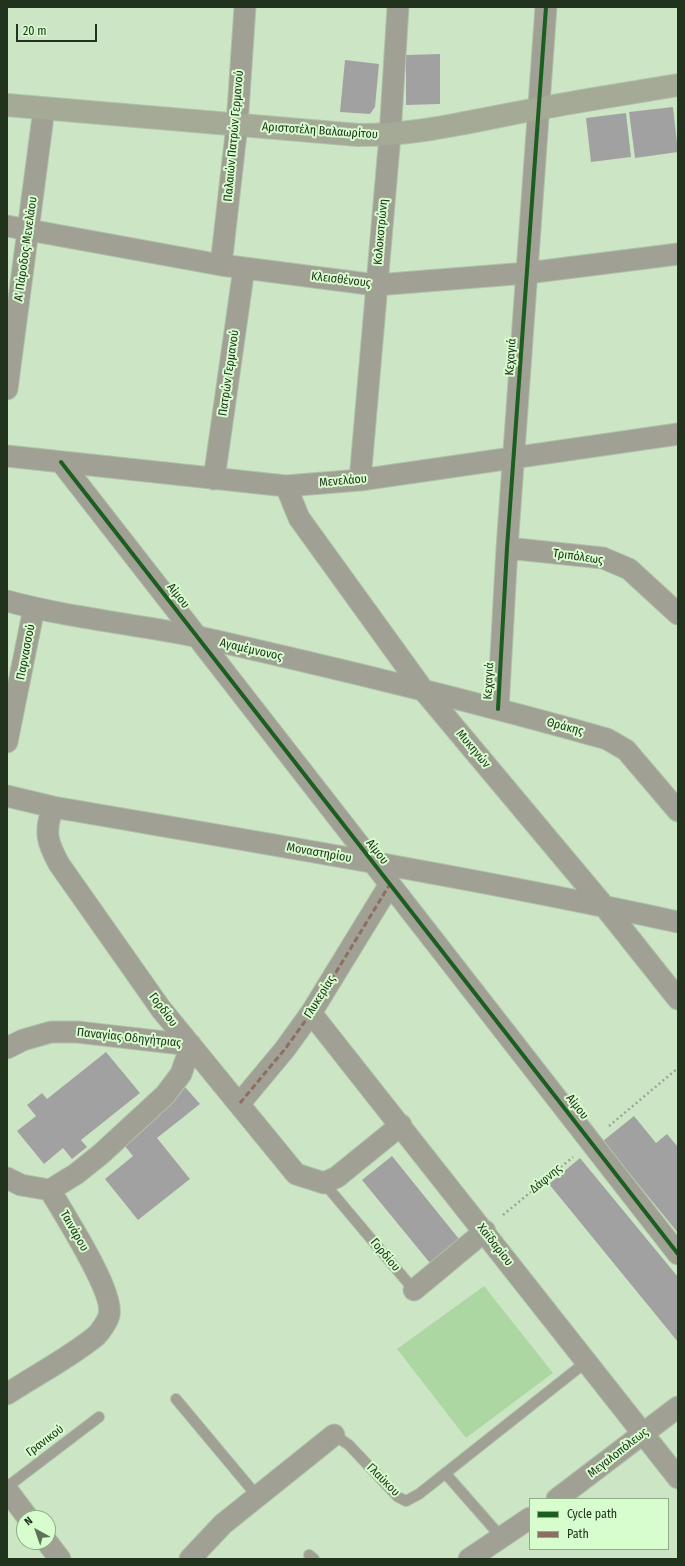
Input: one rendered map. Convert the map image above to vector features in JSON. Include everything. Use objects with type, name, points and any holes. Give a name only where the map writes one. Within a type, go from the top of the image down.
[{"type":"street","name":"Παλαιών Πατρών Γερμανού","points":[[221,265],[237,125],[245,7]]},
{"type":"street","name":"Κολοκοτρώνη","points":[[360,480],[390,135],[398,7]]},
{"type":"street","name":"Κεχαγιά","points":[[498,710],[507,548],[546,7]]},
{"type":"street","name":"Αριστοτέλη Βαλαωρίτου","points":[[7,105],[358,135],[390,135],[423,132],[538,108],[678,85]]},
{"type":"street","name":"Α' Πάροδος Μενελάου","points":[[7,389],[44,109]]},
{"type":"street","name":"Κλεισθένους","points":[[7,226],[221,265],[376,285],[527,272],[678,254]]},
{"type":"street","name":"Πατρών Γερμανού","points":[[214,479],[244,268]]},
{"type":"street","name":"Μενελάου","points":[[7,456],[286,486],[360,480],[678,434]]},
{"type":"street","name":"Αίμου","points":[[61,462],[678,1254]]},
{"type":"street","name":"Μυκηνών","points":[[286,486],[299,518],[424,690],[604,906],[678,999]]},
{"type":"street","name":"Τριπόλεως","points":[[507,548],[603,558],[629,569],[678,614]]},
{"type":"street","name":"Αγαμέμνονος","points":[[7,601],[34,608],[197,637],[424,690]]},
{"type":"street","name":"Παρνασσού","points":[[7,742],[34,608]]},
{"type":"street","name":"Θράκης","points":[[424,690],[608,739],[626,750],[678,811]]},
{"type":"street","name":"Μοναστηρίου","points":[[7,796],[53,807],[372,862],[604,906],[678,922]]},
{"type":"street","name":"Γορδίου","points":[[53,807],[47,824],[49,844],[59,864],[161,1009],[240,1103],[273,1147],[296,1174],[324,1183]]},
{"type":"street","name":"Γλυκερίας","points":[[240,1103],[285,1049],[311,1013],[390,884]]},
{"type":"street","name":"Χαϊδαρίου","points":[[311,1013],[485,1231],[678,1478]]},
{"type":"street","name":"Παναγίας Οδηγήτριας","points":[[7,1048],[23,1040],[51,1032],[77,1032],[191,1045],[180,1074],[165,1095],[101,1154],[76,1174],[50,1190]]},
{"type":"street","points":[[324,1183],[337,1177],[401,1125]]},
{"type":"street","points":[[7,1178],[21,1185],[50,1190]]},
{"type":"street","name":"Ταινάρου","points":[[7,1394],[98,1334],[109,1315],[107,1296],[101,1282],[82,1245],[50,1190]]},
{"type":"street","points":[[414,1290],[485,1231]]},
{"type":"street","name":"Μεγαλοπόλεως","points":[[558,1498],[678,1407]]},
{"type":"street","name":"Γλαύκου","points":[[190,1559],[223,1524],[334,1434]]},
{"type":"street","points":[[7,1488],[22,1510]]},
{"type":"street","points":[[469,1559],[529,1519]]},
{"type":"street","points":[[53,1550],[60,1559]]},
{"type":"lane","name":"Γορδίου","points":[[324,1183],[414,1290]]},
{"type":"lane","name":"Γλαύκου","points":[[334,1434],[349,1446],[398,1497],[406,1501],[419,1494],[586,1362]]},
{"type":"lane","points":[[176,1399],[257,1496]]},
{"type":"lane","name":"Γρανικού","points":[[7,1488],[99,1417]]},
{"type":"lane","points":[[445,1473],[502,1538]]},
{"type":"green space","points":[[484,1286],[553,1373],[466,1438],[397,1349]]},
{"type":"building","points":[[440,54],[440,104],[406,105],[406,55]]},
{"type":"building","points":[[345,60],[379,64],[375,107],[370,114],[340,112]]},
{"type":"building","points":[[673,107],[678,152],[635,158],[629,112]]},
{"type":"building","points":[[626,113],[631,157],[591,162],[586,118]]},
{"type":"building","points":[[106,1052],[140,1093],[81,1140],[87,1147],[72,1159],[63,1148],[44,1164],[17,1131],[36,1116],[27,1105],[42,1093],[47,1099]]},
{"type":"building","points":[[185,1087],[200,1104],[157,1138],[190,1179],[138,1220],[105,1179],[133,1156],[120,1140]]},
{"type":"building","points":[[634,1116],[656,1143],[667,1134],[678,1147],[678,1233],[603,1141]]},
{"type":"building","points":[[392,1156],[463,1244],[434,1268],[362,1180]]},
{"type":"building","points":[[580,1158],[678,1277],[678,1342],[549,1184]]},
{"type":"marked path","points":[[240,1103],[285,1049],[311,1013],[390,884]]},
{"type":"cycle path","points":[[498,709],[507,548],[546,7]]},
{"type":"cycle path","points":[[61,462],[678,1254]]}]
